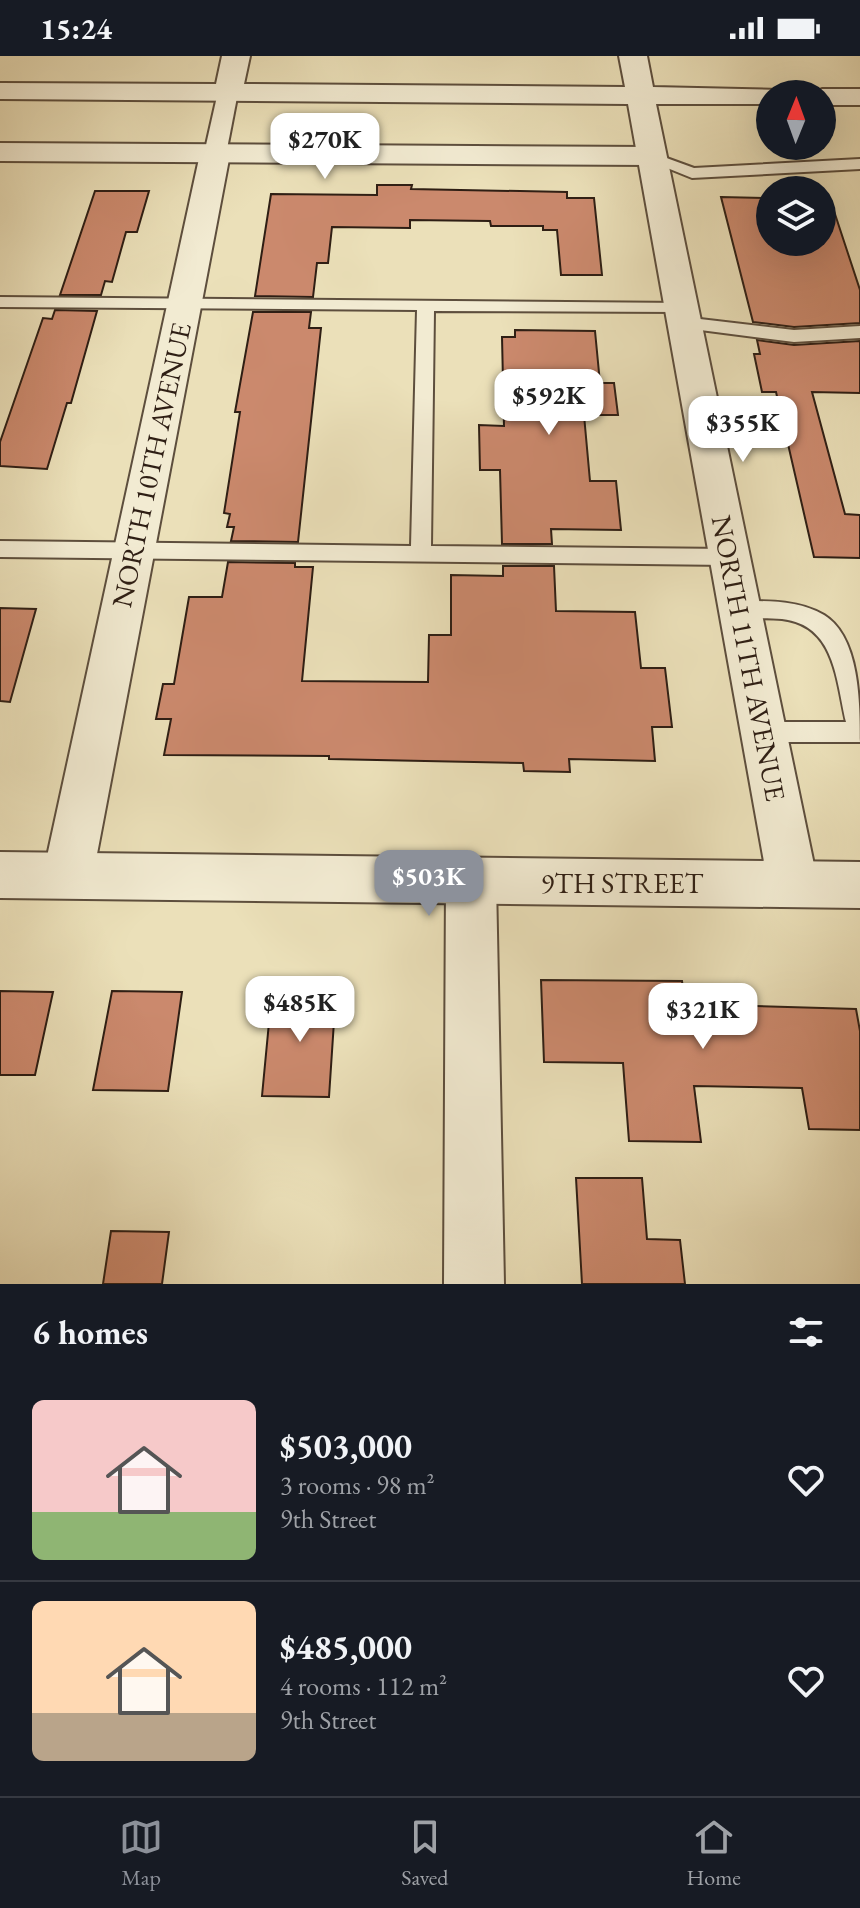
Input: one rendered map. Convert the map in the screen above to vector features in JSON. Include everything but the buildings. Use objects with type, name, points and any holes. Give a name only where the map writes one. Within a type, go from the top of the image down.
[{"type":"street","name":"NORTH 10TH AVENUE","points":[[68,875],[236,56]]},
{"type":"street","name":"NORTH 11TH AVENUE","points":[[633,56],[793,884]]},
{"type":"street","points":[[0,91],[756,96]]},
{"type":"street","points":[[836,97],[860,97]]},
{"type":"street","points":[[0,152],[650,156]]},
{"type":"street","name":"9TH STREET","points":[[0,875],[860,885]]},
{"type":"street","points":[[471,882],[474,1284]]},
{"type":"lane","points":[[650,156],[692,173],[860,164]]},
{"type":"lane","points":[[0,302],[426,305],[681,315],[794,336],[860,332]]},
{"type":"lane","points":[[421,553],[426,305]]},
{"type":"lane","points":[[0,549],[729,557]]},
{"type":"lane","points":[[739,609],[785,611],[821,622],[837,647],[859,732],[763,732]]}]
